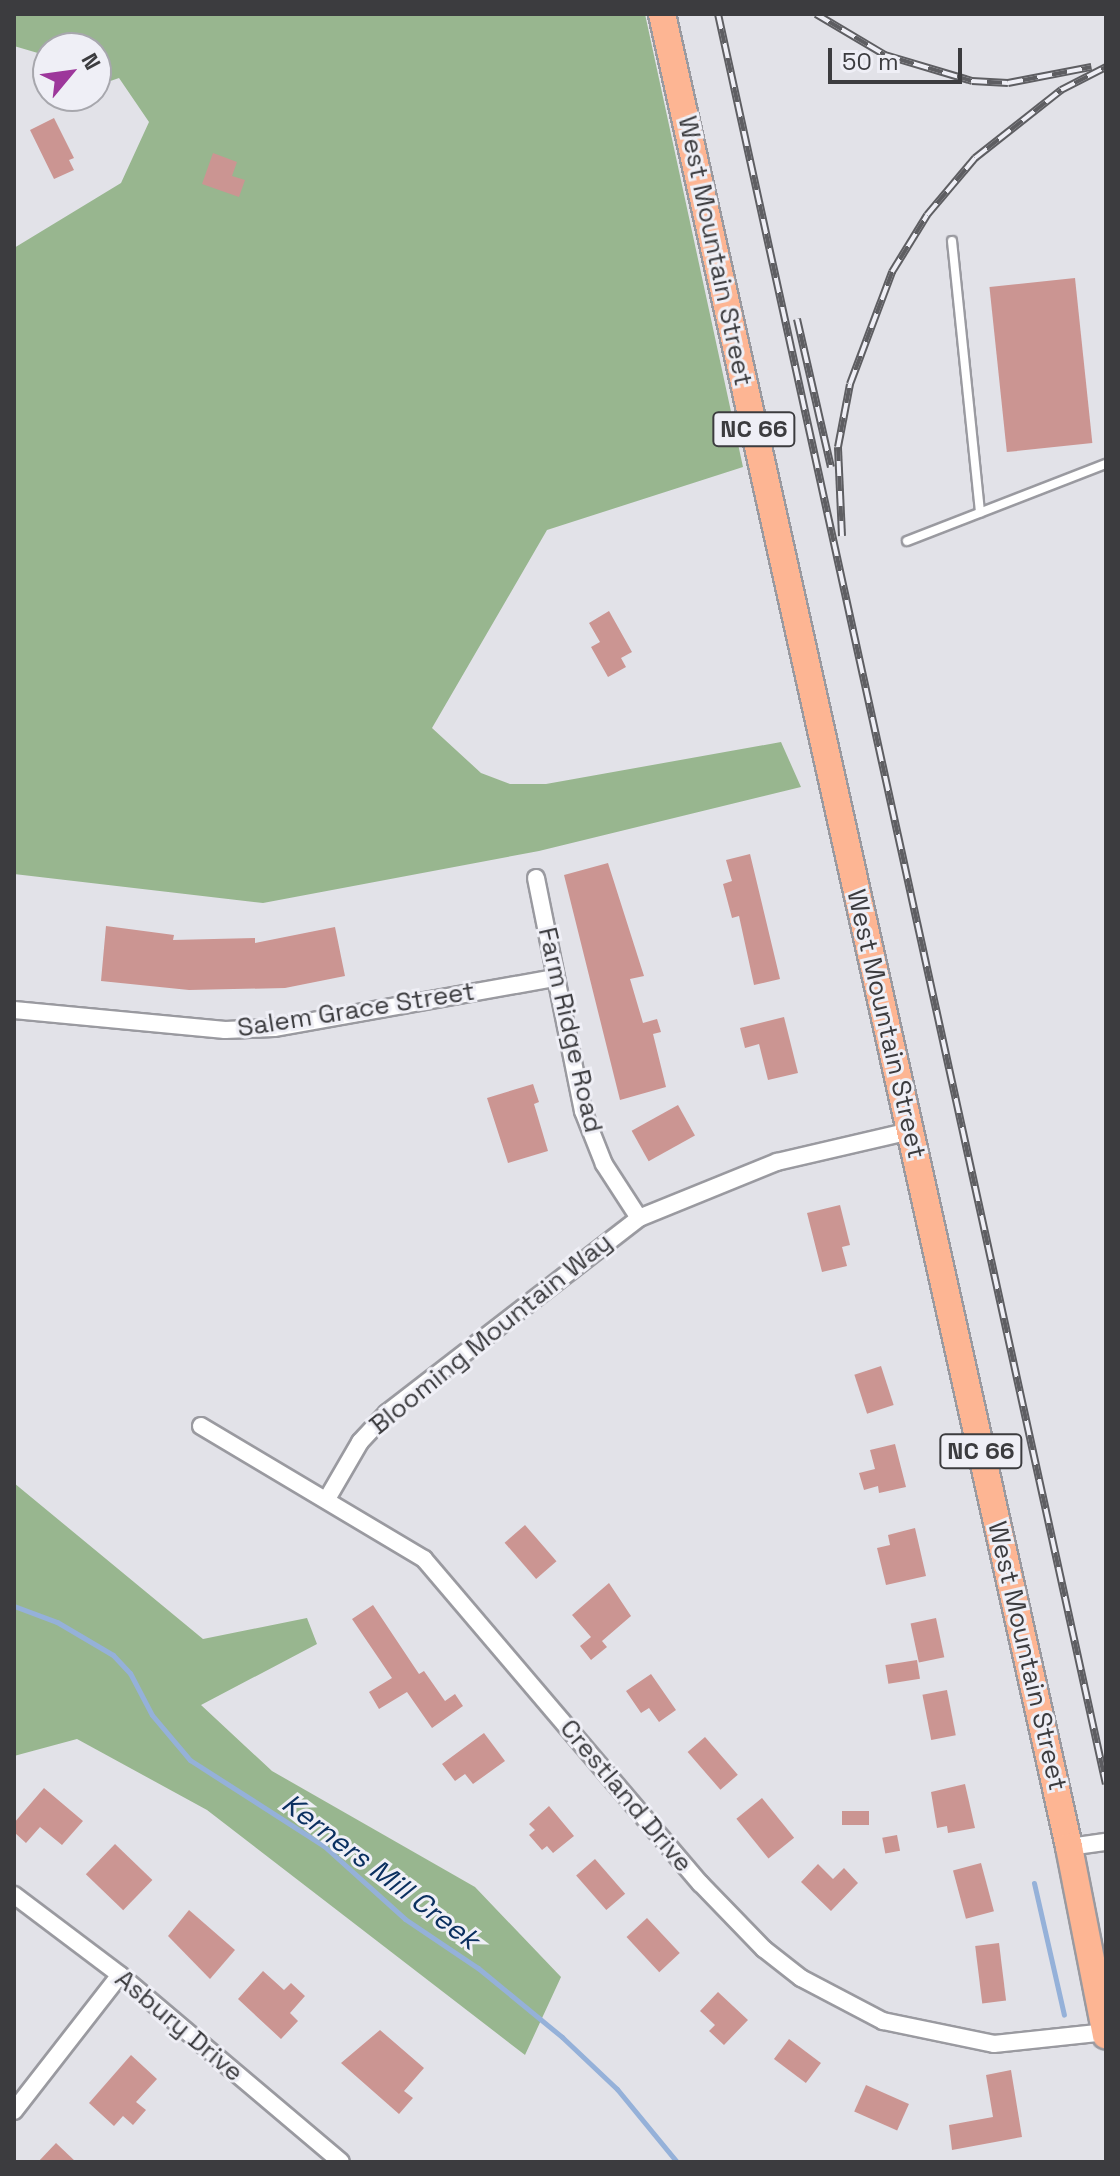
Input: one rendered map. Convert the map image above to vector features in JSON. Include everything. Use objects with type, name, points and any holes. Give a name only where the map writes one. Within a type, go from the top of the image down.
[{"type":"main road","name":"West Mountain Street","points":[[662,14],[1069,1847],[1106,2033]]},
{"type":"street","name":"Farm Ridge Road","points":[[536,878],[583,1111],[604,1164],[639,1218]]},
{"type":"street","name":"Salem Grace Street","points":[[14,1010],[225,1030],[274,1028],[554,978]]},
{"type":"street","name":"Blooming Mountain Way","points":[[327,1499],[360,1442],[387,1413],[639,1218],[777,1162],[910,1131]]},
{"type":"street","name":"Crestland Drive","points":[[201,1426],[424,1559],[700,1883],[764,1949],[801,1978],[883,2021],[994,2044],[1106,2033]]},
{"type":"street","points":[[1069,1847],[1106,1842]]},
{"type":"street","name":"Asbury Drive","points":[[14,1895],[120,1975],[341,2162]]},
{"type":"street","points":[[14,2111],[120,1975]]},
{"type":"lane","points":[[952,241],[980,513]]},
{"type":"lane","points":[[907,541],[1106,464]]},
{"type":"green space","points":[[14,14],[645,14],[743,467],[547,530],[432,728],[481,773],[510,784],[546,784],[781,742],[801,787],[539,851],[263,903],[14,874],[14,248],[121,183],[149,122],[119,78],[112,80],[112,32],[32,32],[32,51],[14,46]]},
{"type":"green space","points":[[14,1483],[203,1639],[307,1618],[317,1644],[201,1705],[272,1771],[475,1887],[561,1977],[525,2055],[207,1810],[77,1739],[14,1756]]},
{"type":"building","points":[[54,118],[74,158],[69,160],[74,170],[54,179],[30,130]]},
{"type":"building","points":[[213,153],[237,162],[232,176],[245,180],[239,197],[202,184]]},
{"type":"building","points":[[1075,278],[1092,443],[1007,452],[989,287]]},
{"type":"building","points":[[609,611],[632,652],[621,658],[626,667],[608,677],[591,647],[600,642],[589,623]]},
{"type":"building","points":[[750,854],[780,979],[754,985],[739,916],[732,918],[723,884],[732,881],[726,860]]},
{"type":"building","points":[[608,863],[644,976],[630,979],[643,1023],[657,1019],[661,1032],[653,1034],[666,1087],[620,1100],[564,875]]},
{"type":"building","points":[[106,926],[174,935],[173,940],[255,938],[255,943],[335,927],[345,976],[285,988],[189,990],[101,981]]},
{"type":"building","points":[[784,1017],[798,1073],[768,1080],[759,1044],[745,1048],[740,1028]]},
{"type":"building","points":[[533,1084],[539,1102],[534,1104],[548,1151],[508,1163],[487,1098]]},
{"type":"building","points":[[678,1105],[695,1136],[649,1161],[632,1131]]},
{"type":"building","points":[[840,1205],[850,1245],[842,1247],[847,1266],[822,1272],[807,1213]]},
{"type":"building","points":[[881,1366],[894,1405],[867,1414],[854,1375]]},
{"type":"building","points":[[895,1444],[906,1487],[879,1493],[878,1486],[864,1490],[859,1473],[875,1469],[870,1450]]},
{"type":"building","points":[[525,1525],[556,1561],[536,1579],[505,1543]]},
{"type":"building","points":[[915,1528],[926,1576],[886,1585],[877,1548],[890,1545],[888,1535]]},
{"type":"building","points":[[609,1583],[631,1616],[602,1641],[607,1647],[591,1660],[580,1646],[591,1637],[572,1615]]},
{"type":"building","points":[[373,1605],[419,1674],[424,1671],[445,1701],[455,1694],[463,1706],[432,1728],[407,1692],[379,1709],[369,1692],[392,1678],[352,1619]]},
{"type":"building","points":[[936,1618],[944,1657],[919,1663],[911,1623]]},
{"type":"building","points":[[917,1660],[920,1679],[888,1684],[885,1665]]},
{"type":"building","points":[[651,1674],[676,1710],[659,1722],[649,1708],[641,1713],[626,1691]]},
{"type":"building","points":[[947,1690],[956,1735],[931,1740],[922,1695]]},
{"type":"building","points":[[484,1733],[505,1761],[473,1784],[465,1774],[455,1781],[442,1764]]},
{"type":"building","points":[[705,1737],[738,1775],[720,1790],[688,1752]]},
{"type":"building","points":[[965,1784],[975,1828],[948,1833],[947,1826],[937,1828],[931,1792]]},
{"type":"building","points":[[44,1788],[83,1821],[62,1845],[40,1827],[26,1843],[14,1832],[14,1823]]},
{"type":"building","points":[[762,1798],[794,1838],[768,1858],[736,1819]]},
{"type":"building","points":[[549,1806],[574,1836],[553,1853],[547,1846],[542,1850],[529,1835],[535,1830],[529,1824]]},
{"type":"building","points":[[842,1811],[869,1811],[869,1825],[842,1825]]},
{"type":"building","points":[[897,1835],[900,1851],[885,1854],[882,1838]]},
{"type":"building","points":[[115,1844],[152,1880],[123,1910],[86,1874]]},
{"type":"building","points":[[595,1859],[625,1894],[606,1910],[576,1875]]},
{"type":"building","points":[[981,1863],[994,1911],[966,1919],[953,1871]]},
{"type":"building","points":[[818,1864],[833,1879],[844,1868],[858,1883],[831,1911],[801,1882]]},
{"type":"building","points":[[189,1910],[235,1950],[210,1979],[168,1936]]},
{"type":"building","points":[[647,1918],[680,1953],[659,1972],[627,1937]]},
{"type":"building","points":[[999,1943],[1006,2001],[982,2003],[975,1946]]},
{"type":"building","points":[[263,1971],[284,1990],[291,1983],[305,1996],[290,2013],[298,2021],[281,2039],[238,1999]]},
{"type":"building","points":[[718,1992],[748,2020],[724,2045],[709,2031],[715,2025],[700,2011]]},
{"type":"building","points":[[380,2030],[424,2068],[404,2091],[413,2098],[399,2114],[341,2063]]},
{"type":"building","points":[[789,2039],[821,2063],[806,2083],[774,2059]]},
{"type":"building","points":[[131,2055],[157,2079],[136,2102],[146,2110],[133,2125],[123,2116],[114,2126],[89,2103]]},
{"type":"building","points":[[1011,2070],[1022,2137],[952,2150],[949,2125],[993,2117],[986,2075]]},
{"type":"building","points":[[866,2085],[909,2104],[897,2131],[854,2111]]},
{"type":"building","points":[[56,2143],[76,2162],[38,2162]]},
{"type":"waterway","name":"Kerners Mill Creek","points":[[14,1606],[57,1622],[113,1655],[130,1673],[152,1715],[190,1760],[324,1846],[405,1919],[478,1968],[562,2037],[617,2089],[677,2162]]},
{"type":"waterway","points":[[1034,1883],[1064,2015]]},
{"type":"railway","points":[[718,14],[1106,1784]]},
{"type":"railway","points":[[816,14],[885,55],[972,81],[1008,83],[1091,67]]},
{"type":"railway","points":[[842,536],[838,447],[850,384],[892,272],[927,215],[975,158],[1061,90],[1106,67]]},
{"type":"railway","points":[[797,319],[831,467]]}]
